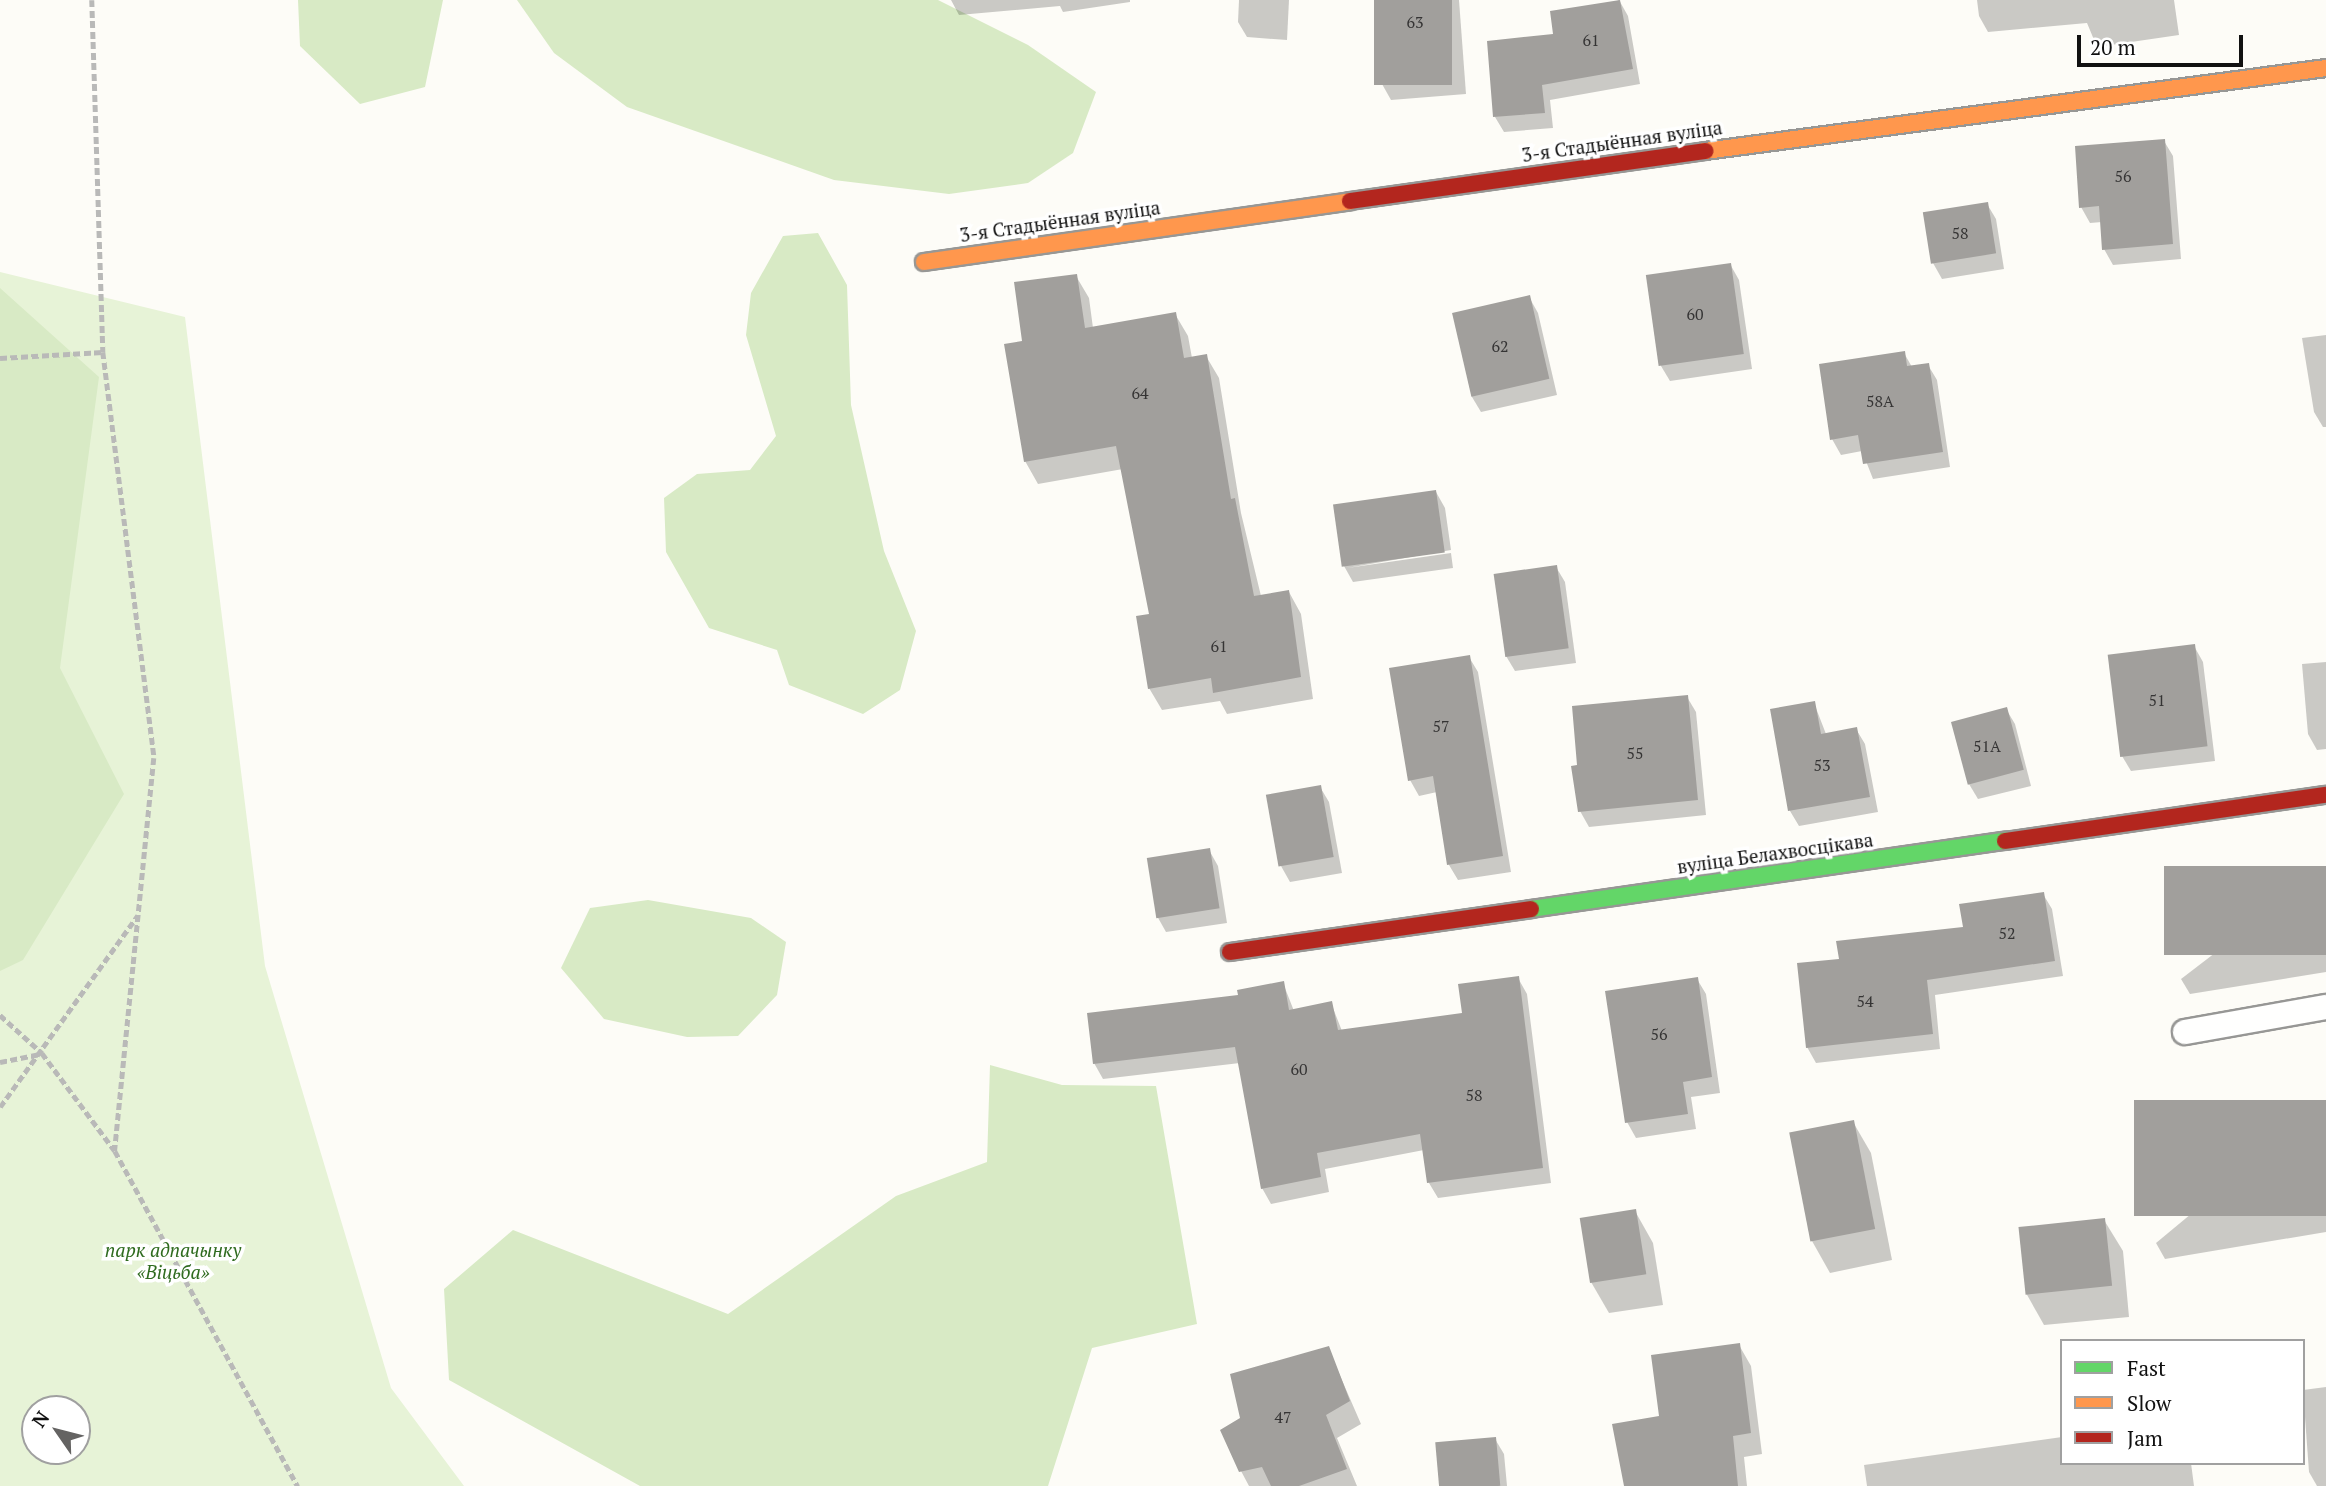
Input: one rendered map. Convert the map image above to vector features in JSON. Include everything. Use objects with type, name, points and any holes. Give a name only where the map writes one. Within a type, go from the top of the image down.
[{"type":"street","name":"3-я Стадыённая вуліца","points":[[924,262],[1826,134],[2326,68]]},
{"type":"street","name":"вуліца Белахвосцікава","points":[[1230,952],[2326,796]]},
{"type":"lane","points":[[2185,1032],[2326,1007]]},
{"type":"path","points":[[92,0],[103,352],[154,758],[116,1151]]},
{"type":"path","points":[[0,358],[103,352]]},
{"type":"path","points":[[0,1107],[42,1053],[138,914]]},
{"type":"path","points":[[0,1015],[42,1053],[116,1151],[298,1486]]},
{"type":"path","points":[[0,1062],[42,1053]]},
{"type":"green space","points":[[298,0],[443,0],[425,87],[360,104],[300,46]]},
{"type":"green space","points":[[517,0],[938,0],[1028,45],[1096,92],[1073,153],[1028,183],[949,194],[834,180],[627,107],[554,53]]},
{"type":"green space","points":[[818,233],[847,285],[851,405],[884,551],[916,631],[900,690],[863,714],[789,685],[777,650],[709,628],[666,552],[664,498],[697,474],[750,470],[776,436],[746,335],[751,293],[783,236]]},
{"type":"green space","name":"парк адпачынку «Віцьба»","points":[[0,272],[185,317],[265,966],[391,1388],[464,1486],[0,1486]]},
{"type":"green space","points":[[0,288],[99,377],[60,668],[124,794],[23,960],[0,971]]},
{"type":"green space","points":[[648,900],[751,918],[786,942],[777,995],[738,1036],[687,1037],[604,1019],[561,968],[590,908]]},
{"type":"green space","points":[[990,1065],[1062,1085],[1156,1086],[1197,1324],[1092,1348],[1048,1486],[640,1486],[449,1380],[444,1289],[513,1230],[728,1314],[896,1196],[987,1162]]},
{"type":"building","points":[[1374,0],[1452,0],[1452,85],[1374,85]]},
{"type":"building","points":[[1620,0],[1633,69],[1542,85],[1545,113],[1493,117],[1487,41],[1553,34],[1550,11]]},
{"type":"building","points":[[2165,139],[2173,244],[2102,250],[2099,206],[2079,208],[2075,146]]},
{"type":"building","points":[[1988,202],[1996,253],[1931,264],[1923,212]]},
{"type":"building","points":[[1731,263],[1744,354],[1659,366],[1646,275]]},
{"type":"building","points":[[1077,274],[1085,328],[1176,312],[1184,358],[1207,354],[1231,499],[1235,498],[1254,596],[1289,590],[1301,677],[1213,693],[1211,678],[1148,689],[1136,616],[1149,614],[1116,446],[1024,462],[1004,344],[1022,341],[1014,282]]},
{"type":"building","points":[[1530,295],[1549,379],[1471,397],[1452,313]]},
{"type":"building","points":[[1905,351],[1907,366],[1929,363],[1943,452],[1863,464],[1858,435],[1830,440],[1819,364]]},
{"type":"building","points":[[1436,490],[1445,552],[1342,567],[1333,504]]},
{"type":"building","points":[[1557,565],[1569,648],[1505,657],[1494,574]]},
{"type":"building","points":[[2195,644],[2208,746],[2120,757],[2108,655]]},
{"type":"building","points":[[1470,655],[1503,856],[1447,865],[1433,776],[1408,781],[1389,668]]},
{"type":"building","points":[[1688,695],[1698,800],[1578,812],[1571,766],[1577,765],[1572,706]]},
{"type":"building","points":[[1815,701],[1821,734],[1857,727],[1870,797],[1788,811],[1770,709]]},
{"type":"building","points":[[2007,707],[2024,770],[1968,785],[1951,722]]},
{"type":"building","points":[[1321,785],[1334,857],[1279,867],[1266,795]]},
{"type":"building","points":[[1210,848],[1220,908],[1156,918],[1147,858]]},
{"type":"building","points":[[2164,866],[2326,866],[2326,955],[2164,955]]},
{"type":"building","points":[[2044,892],[2055,961],[1927,980],[1933,1034],[1806,1048],[1797,963],[1839,959],[1836,941],[1963,927],[1959,904]]},
{"type":"building","points":[[1519,976],[1543,1168],[1427,1183],[1420,1134],[1317,1153],[1321,1177],[1261,1189],[1235,1047],[1093,1064],[1087,1013],[1238,995],[1237,990],[1284,981],[1289,1010],[1332,1001],[1338,1030],[1462,1013],[1458,984]]},
{"type":"building","points":[[1698,977],[1712,1077],[1683,1082],[1688,1114],[1625,1123],[1605,991]]},
{"type":"building","points":[[2134,1100],[2326,1100],[2326,1216],[2134,1216]]},
{"type":"building","points":[[1854,1120],[1875,1229],[1810,1242],[1789,1133]]},
{"type":"building","points":[[1636,1209],[1646,1274],[1590,1283],[1580,1218]]},
{"type":"building","points":[[2105,1218],[2112,1286],[2026,1295],[2018,1227]]},
{"type":"building","points":[[1740,1343],[1751,1433],[1733,1436],[1738,1486],[1624,1486],[1612,1424],[1659,1416],[1651,1355]]},
{"type":"building","points":[[1329,1346],[1350,1401],[1326,1415],[1347,1469],[1299,1486],[1271,1486],[1262,1467],[1239,1472],[1220,1430],[1240,1418],[1230,1374]]},
{"type":"building","points":[[1496,1437],[1500,1486],[1439,1486],[1435,1442]]},
{"type":"traffic: fast","points":[[1531,909],[2005,841]]},
{"type":"traffic: slow","points":[[1705,151],[2326,68]]},
{"type":"traffic: slow","points":[[924,262],[1350,201]]},
{"type":"traffic: jam","points":[[1350,201],[1705,151]]},
{"type":"traffic: jam","points":[[2005,841],[2326,795]]},
{"type":"traffic: jam","points":[[1230,952],[1531,909]]}]
